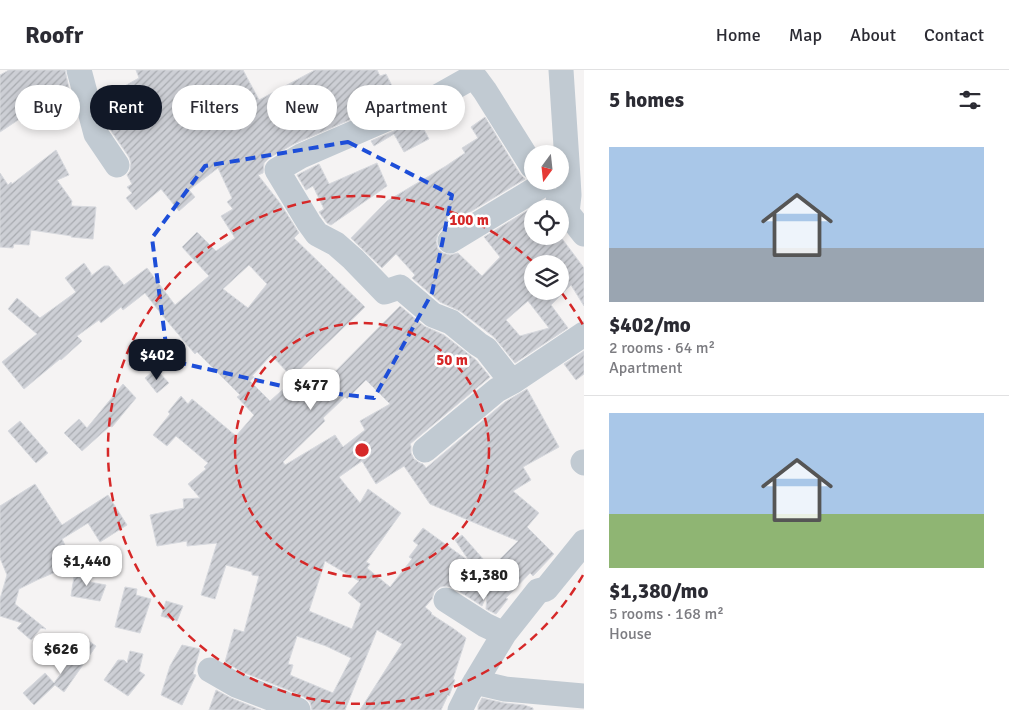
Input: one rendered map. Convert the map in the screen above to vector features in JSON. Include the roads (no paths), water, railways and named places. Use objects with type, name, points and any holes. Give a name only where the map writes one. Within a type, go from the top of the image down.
[{"type":"street","points":[[79,70],[96,134],[117,165]]},
{"type":"street","points":[[561,70],[568,200]]},
{"type":"street","points":[[512,382],[486,349],[451,322],[433,315],[400,287],[385,292],[336,244],[317,234],[277,170],[301,156],[400,113],[421,106],[473,73],[524,152]]},
{"type":"street","points":[[450,241],[524,188]]},
{"type":"street","points":[[569,215],[584,234]]},
{"type":"street","points":[[425,450],[497,390],[584,334]]},
{"type":"street","points":[[460,710],[504,634],[538,591],[546,590],[584,542]]},
{"type":"street","points":[[446,600],[485,625],[504,634]]},
{"type":"street","points":[[210,670],[236,685],[298,710]]},
{"type":"street","points":[[475,682],[505,690],[584,696]]}]
